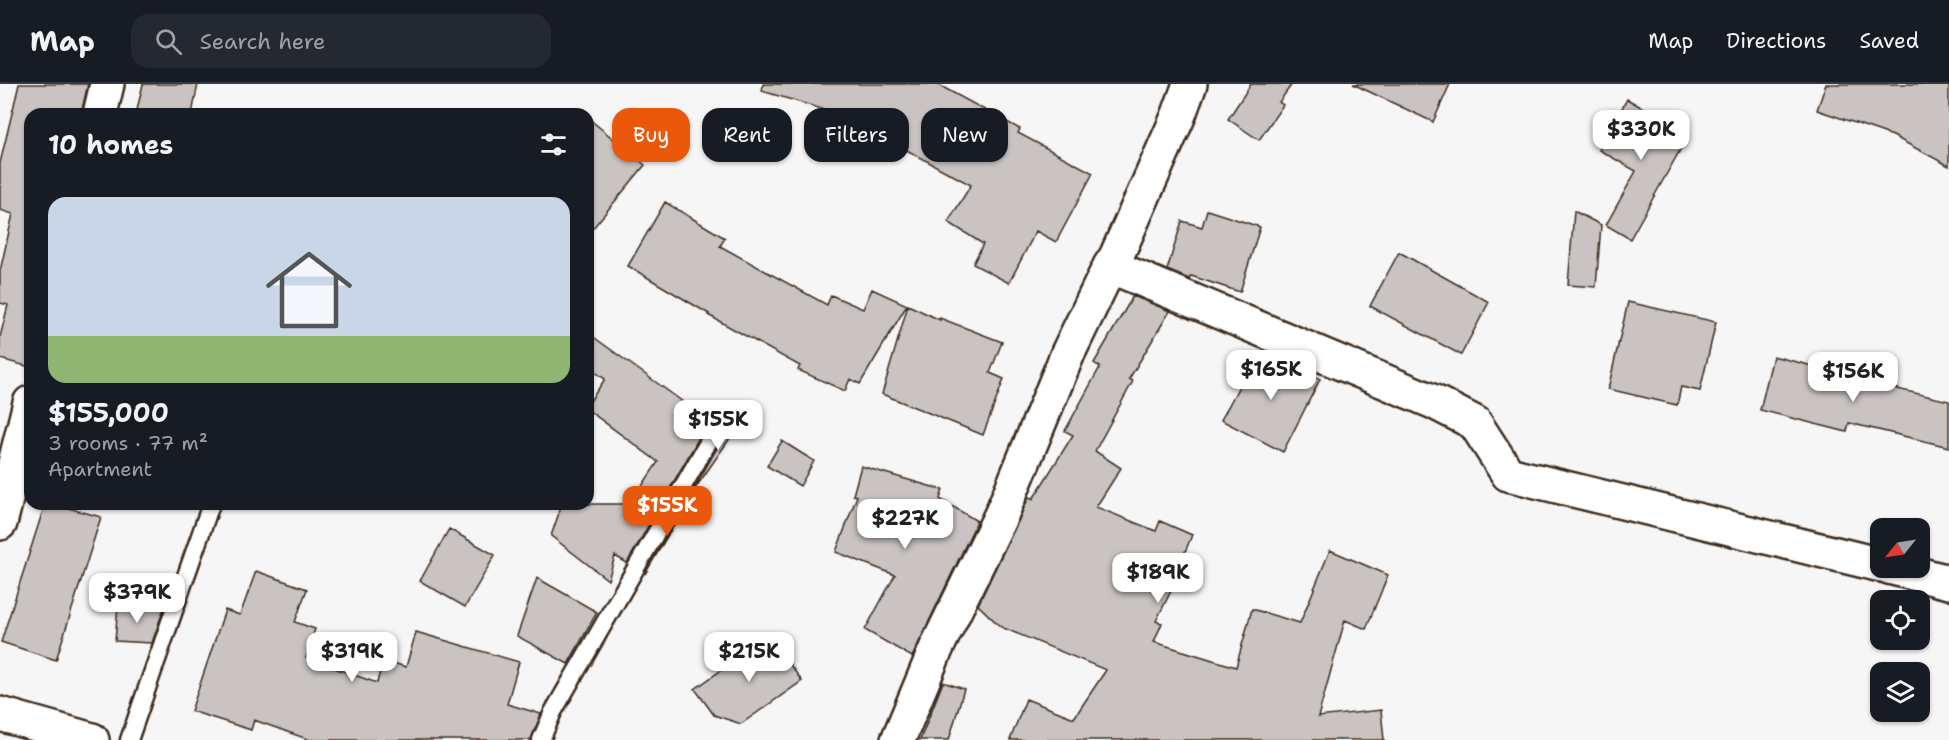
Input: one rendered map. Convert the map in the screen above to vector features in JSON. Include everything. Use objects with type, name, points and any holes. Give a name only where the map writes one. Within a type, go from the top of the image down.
[{"type":"street","points":[[101,108],[107,84]]},
{"type":"street","points":[[898,740],[936,649],[1002,513],[1068,353],[1116,256],[1178,117],[1190,84]]},
{"type":"street","points":[[1110,266],[1434,402],[1475,423],[1508,474],[1870,562]]},
{"type":"street","points":[[0,523],[24,427]]},
{"type":"street","points":[[1930,577],[1949,582]]},
{"type":"street","points":[[0,714],[92,740]]},
{"type":"lane","points":[[541,740],[553,712],[717,427]]},
{"type":"lane","points":[[129,740],[209,510]]},
{"type":"building","points":[[19,84],[88,84],[82,108],[24,108],[24,365],[0,359],[0,337],[8,305],[0,303],[0,271],[13,214],[0,210],[0,163]]},
{"type":"building","points":[[143,84],[198,84],[193,108],[137,108]]},
{"type":"building","points":[[763,84],[937,84],[981,108],[921,108],[921,158],[909,151],[909,108],[819,108],[762,91]]},
{"type":"building","points":[[1251,84],[1292,84],[1279,102],[1283,105],[1259,140],[1228,119]]},
{"type":"building","points":[[1353,84],[1450,84],[1433,122]]},
{"type":"building","points":[[1826,84],[1949,84],[1949,166],[1893,136],[1817,110]]},
{"type":"building","points":[[1627,99],[1689,134],[1630,239],[1606,225],[1636,171],[1599,150]]},
{"type":"building","points":[[1008,122],[1020,129],[1018,133],[1093,173],[1056,242],[1036,231],[1009,283],[973,264],[983,244],[948,222],[971,185],[929,162],[1008,162]]},
{"type":"building","points":[[594,123],[612,138],[612,162],[641,162],[645,165],[594,227]]},
{"type":"building","points":[[665,202],[725,238],[720,246],[827,305],[831,295],[863,309],[872,289],[907,305],[860,384],[850,379],[845,391],[798,370],[800,366],[708,315],[628,266]]},
{"type":"building","points":[[1207,210],[1260,227],[1240,292],[1191,276],[1189,279],[1167,270],[1182,221],[1202,227]]},
{"type":"building","points":[[1574,211],[1601,225],[1596,287],[1568,285]]},
{"type":"building","points":[[1399,252],[1489,302],[1461,355],[1370,306]]},
{"type":"building","points":[[1133,296],[1170,311],[1129,379],[1133,381],[1095,451],[1121,468],[1096,507],[1156,531],[1160,521],[1192,535],[1171,586],[1173,587],[1156,621],[1162,623],[1154,642],[1236,667],[1252,609],[1300,623],[1330,550],[1388,575],[1366,629],[1345,620],[1318,717],[1381,710],[1384,740],[1010,740],[1026,699],[1074,718],[1106,670],[1001,627],[978,605],[1029,497],[1033,499],[1073,435],[1065,431],[1100,367],[1094,363]]},
{"type":"building","points":[[1628,302],[1716,322],[1700,391],[1681,387],[1677,405],[1608,389]]},
{"type":"building","points":[[908,305],[940,320],[940,318],[1002,342],[990,373],[1004,379],[983,435],[882,394]]},
{"type":"building","points":[[594,337],[708,420],[712,414],[716,417],[708,422],[627,563],[615,556],[608,580],[551,536],[560,510],[594,510],[594,504],[630,504],[658,462],[594,414],[594,395],[605,379],[594,371]]},
{"type":"building","points":[[1264,351],[1320,379],[1283,452],[1221,420],[1244,377],[1250,380]]},
{"type":"building","points":[[1773,356],[1860,378],[1859,380],[1949,401],[1949,447],[1849,423],[1847,432],[1760,410]]},
{"type":"building","points":[[727,425],[735,431],[690,496],[726,432]]},
{"type":"building","points":[[782,441],[814,461],[800,486],[767,466]]},
{"type":"building","points":[[861,466],[943,490],[940,499],[977,521],[912,657],[865,630],[895,575],[836,552],[857,496],[853,495]]},
{"type":"building","points":[[43,510],[76,510],[101,517],[56,660],[1,642]]},
{"type":"building","points":[[677,518],[678,518],[645,574]]},
{"type":"building","points":[[449,529],[495,555],[465,607],[420,581]]},
{"type":"building","points":[[256,571],[307,589],[295,622],[315,629],[306,658],[377,683],[383,660],[406,667],[416,632],[519,662],[507,704],[541,714],[531,740],[310,740],[254,720],[251,730],[191,711],[225,610],[240,615]]},
{"type":"building","points":[[537,578],[597,612],[568,664],[517,636]]},
{"type":"building","points":[[118,605],[164,608],[152,643],[115,641]]},
{"type":"building","points":[[769,636],[802,681],[741,724],[714,715],[695,689]]},
{"type":"building","points":[[943,682],[964,689],[949,740],[920,740]]}]
